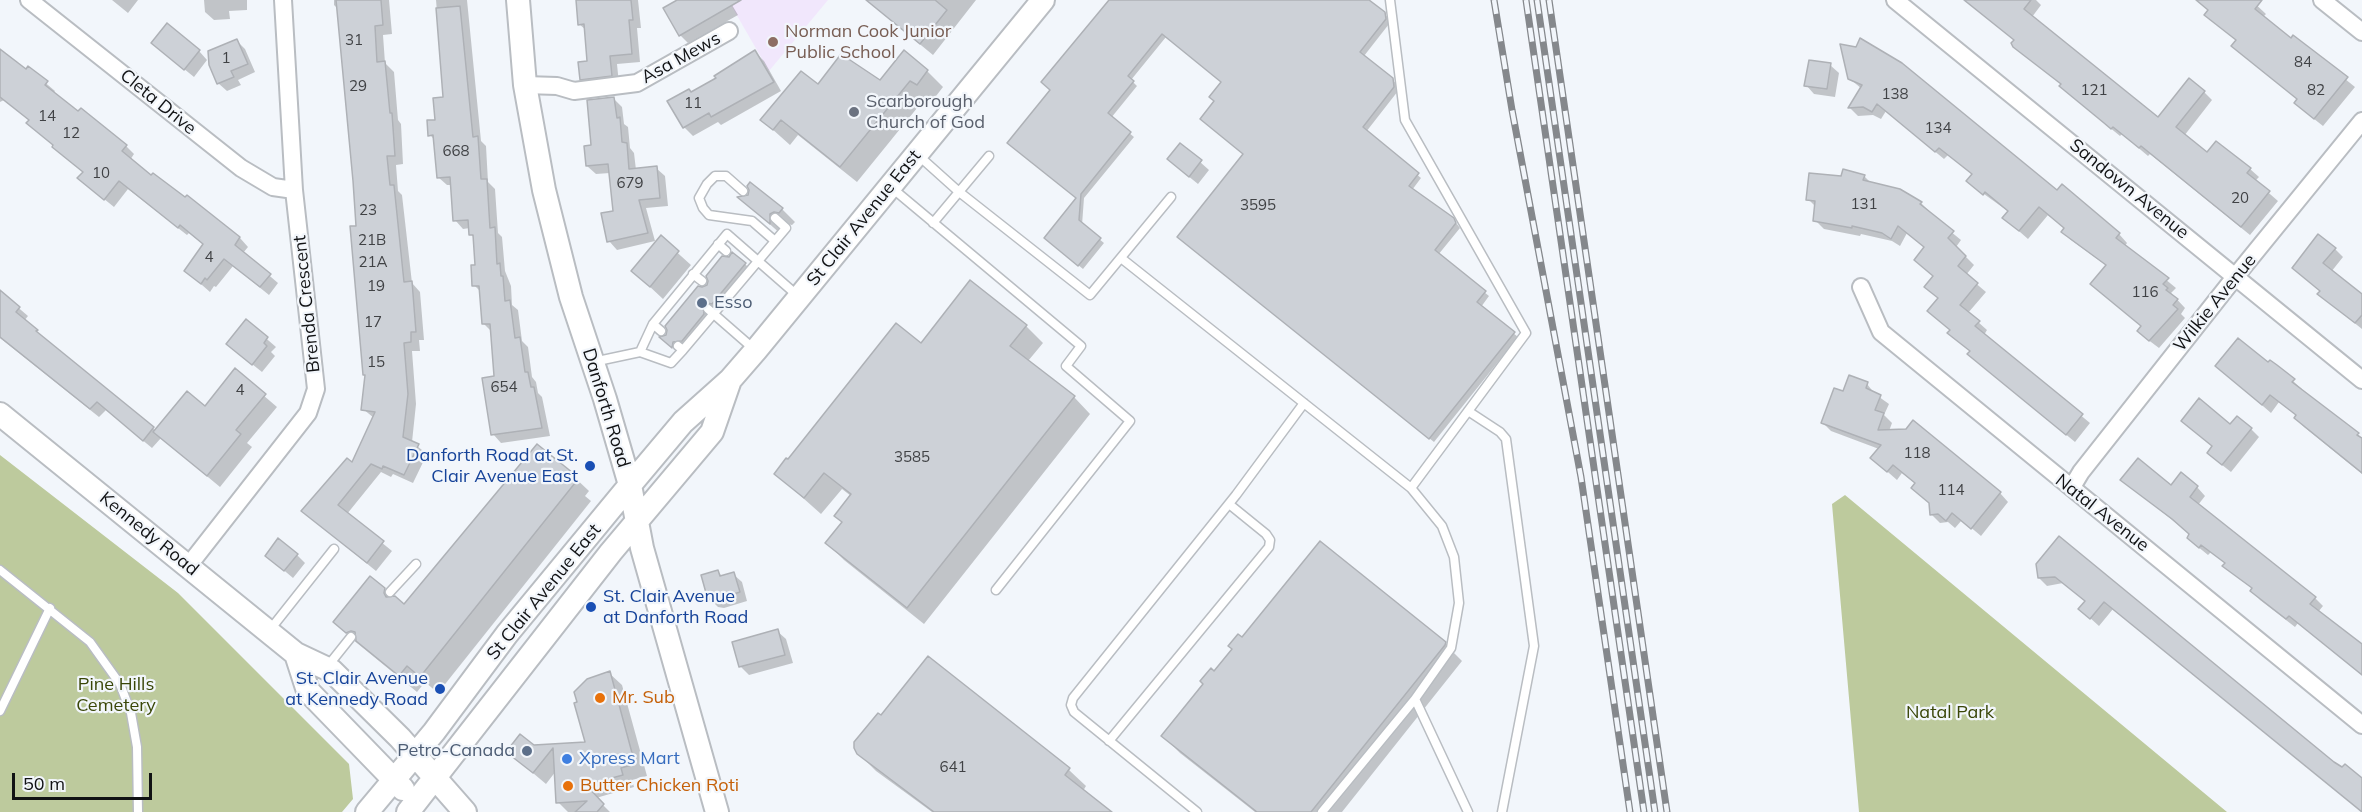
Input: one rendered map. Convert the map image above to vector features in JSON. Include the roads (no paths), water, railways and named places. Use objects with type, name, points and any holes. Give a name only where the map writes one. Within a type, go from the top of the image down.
[{"type":"main road","name":"Danforth Road","points":[[518,0],[525,85],[544,190],[571,297],[630,485],[642,548],[717,812]]},
{"type":"main road","name":"St Clair Avenue East","points":[[367,812],[415,754],[507,634],[630,485],[683,422],[730,380],[756,350],[1042,0]]},
{"type":"main road","name":"St Clair Avenue East","points":[[416,809],[436,778],[577,595],[712,432],[730,380]]},
{"type":"main road","name":"Kennedy Road","points":[[0,414],[296,654],[332,671],[415,754],[465,812]]},
{"type":"main road","points":[[296,654],[308,691],[394,779],[416,809]]},
{"type":"street","name":"Cleta Drive","points":[[29,0],[241,168],[273,187],[294,190]]},
{"type":"street","name":"Brenda Crescent","points":[[189,565],[295,432],[308,413],[316,389],[294,190],[283,0]]},
{"type":"street","name":"Sandown Avenue","points":[[1895,0],[2362,380]]},
{"type":"street","points":[[2322,0],[2362,32]]},
{"type":"street","name":"Asa Mews","points":[[525,85],[557,86],[574,91],[637,83],[729,31]]},
{"type":"street","name":"Wilkie Avenue","points":[[2072,487],[2081,472],[2235,277],[2362,121]]},
{"type":"street","name":"Natal Avenue","points":[[1861,287],[1881,332],[2362,724]]},
{"type":"lane","points":[[1390,0],[1405,120],[1526,333],[1411,488]]},
{"type":"lane","points":[[916,153],[940,172],[958,191],[1090,295],[1172,197]]},
{"type":"lane","points":[[933,223],[989,156]]},
{"type":"lane","points":[[743,190],[726,176],[716,176],[707,184],[699,198],[709,215],[752,220],[775,241]]},
{"type":"lane","points":[[890,186],[1082,346],[1066,366],[1130,422],[996,590]]},
{"type":"lane","points":[[593,362],[640,352],[671,363],[680,348],[734,283],[786,228],[775,218]]},
{"type":"lane","points":[[640,352],[653,324],[727,234],[799,297]]},
{"type":"lane","points":[[718,244],[726,251]]},
{"type":"lane","points":[[1121,258],[1411,488],[1442,526],[1454,557],[1459,603],[1451,648],[1415,699],[1322,812]]},
{"type":"lane","points":[[706,260],[714,266]]},
{"type":"lane","points":[[693,274],[702,281]]},
{"type":"lane","points":[[683,288],[691,294]]},
{"type":"lane","points":[[665,309],[673,316]]},
{"type":"lane","points":[[711,311],[756,350]]},
{"type":"lane","points":[[653,324],[661,331]]},
{"type":"lane","points":[[1197,812],[1074,712],[1071,705],[1073,699],[1229,504],[1304,403]]},
{"type":"lane","points":[[1468,411],[1500,432],[1506,439],[1534,646],[1502,812]]},
{"type":"lane","points":[[1109,741],[1269,547],[1270,540],[1266,534],[1229,504]]},
{"type":"lane","points":[[268,631],[334,549]]},
{"type":"lane","points":[[390,592],[416,564]]},
{"type":"lane","points":[[1,572],[50,608],[90,642],[120,684],[131,713],[137,747],[138,812]]},
{"type":"lane","points":[[0,711],[50,608]]},
{"type":"lane","points":[[326,668],[351,637]]},
{"type":"lane","points":[[1415,699],[1468,812]]},
{"type":"railway","points":[[1494,0],[1512,110],[1581,477],[1630,812]]},
{"type":"railway","points":[[1526,0],[1644,812]]},
{"type":"railway","points":[[1537,0],[1655,812]]},
{"type":"railway","points":[[1549,0],[1667,812]]},
{"type":"place","name":"Norman Cook Junior Public School","points":[[773,42]]},
{"type":"place","name":"Scarborough Church of God","points":[[854,112]]},
{"type":"place","name":"Esso","points":[[702,303]]},
{"type":"place","name":"Danforth Road at St. Clair Avenue East","points":[[590,466]]},
{"type":"place","name":"St. Clair Avenue at Danforth Road","points":[[591,607]]},
{"type":"place","name":"St. Clair Avenue at Kennedy Road","points":[[440,689]]},
{"type":"place","name":"Mr. Sub","points":[[600,698]]},
{"type":"place","name":"Petro-Canada","points":[[527,751]]},
{"type":"place","name":"Xpress Mart","points":[[567,759]]},
{"type":"place","name":"Butter Chicken Roti","points":[[568,786]]},
{"type":"park label","name":"Pine Hills Cemetery","points":[[116,695]]},
{"type":"park label","name":"Natal Park","points":[[1950,713]]}]
